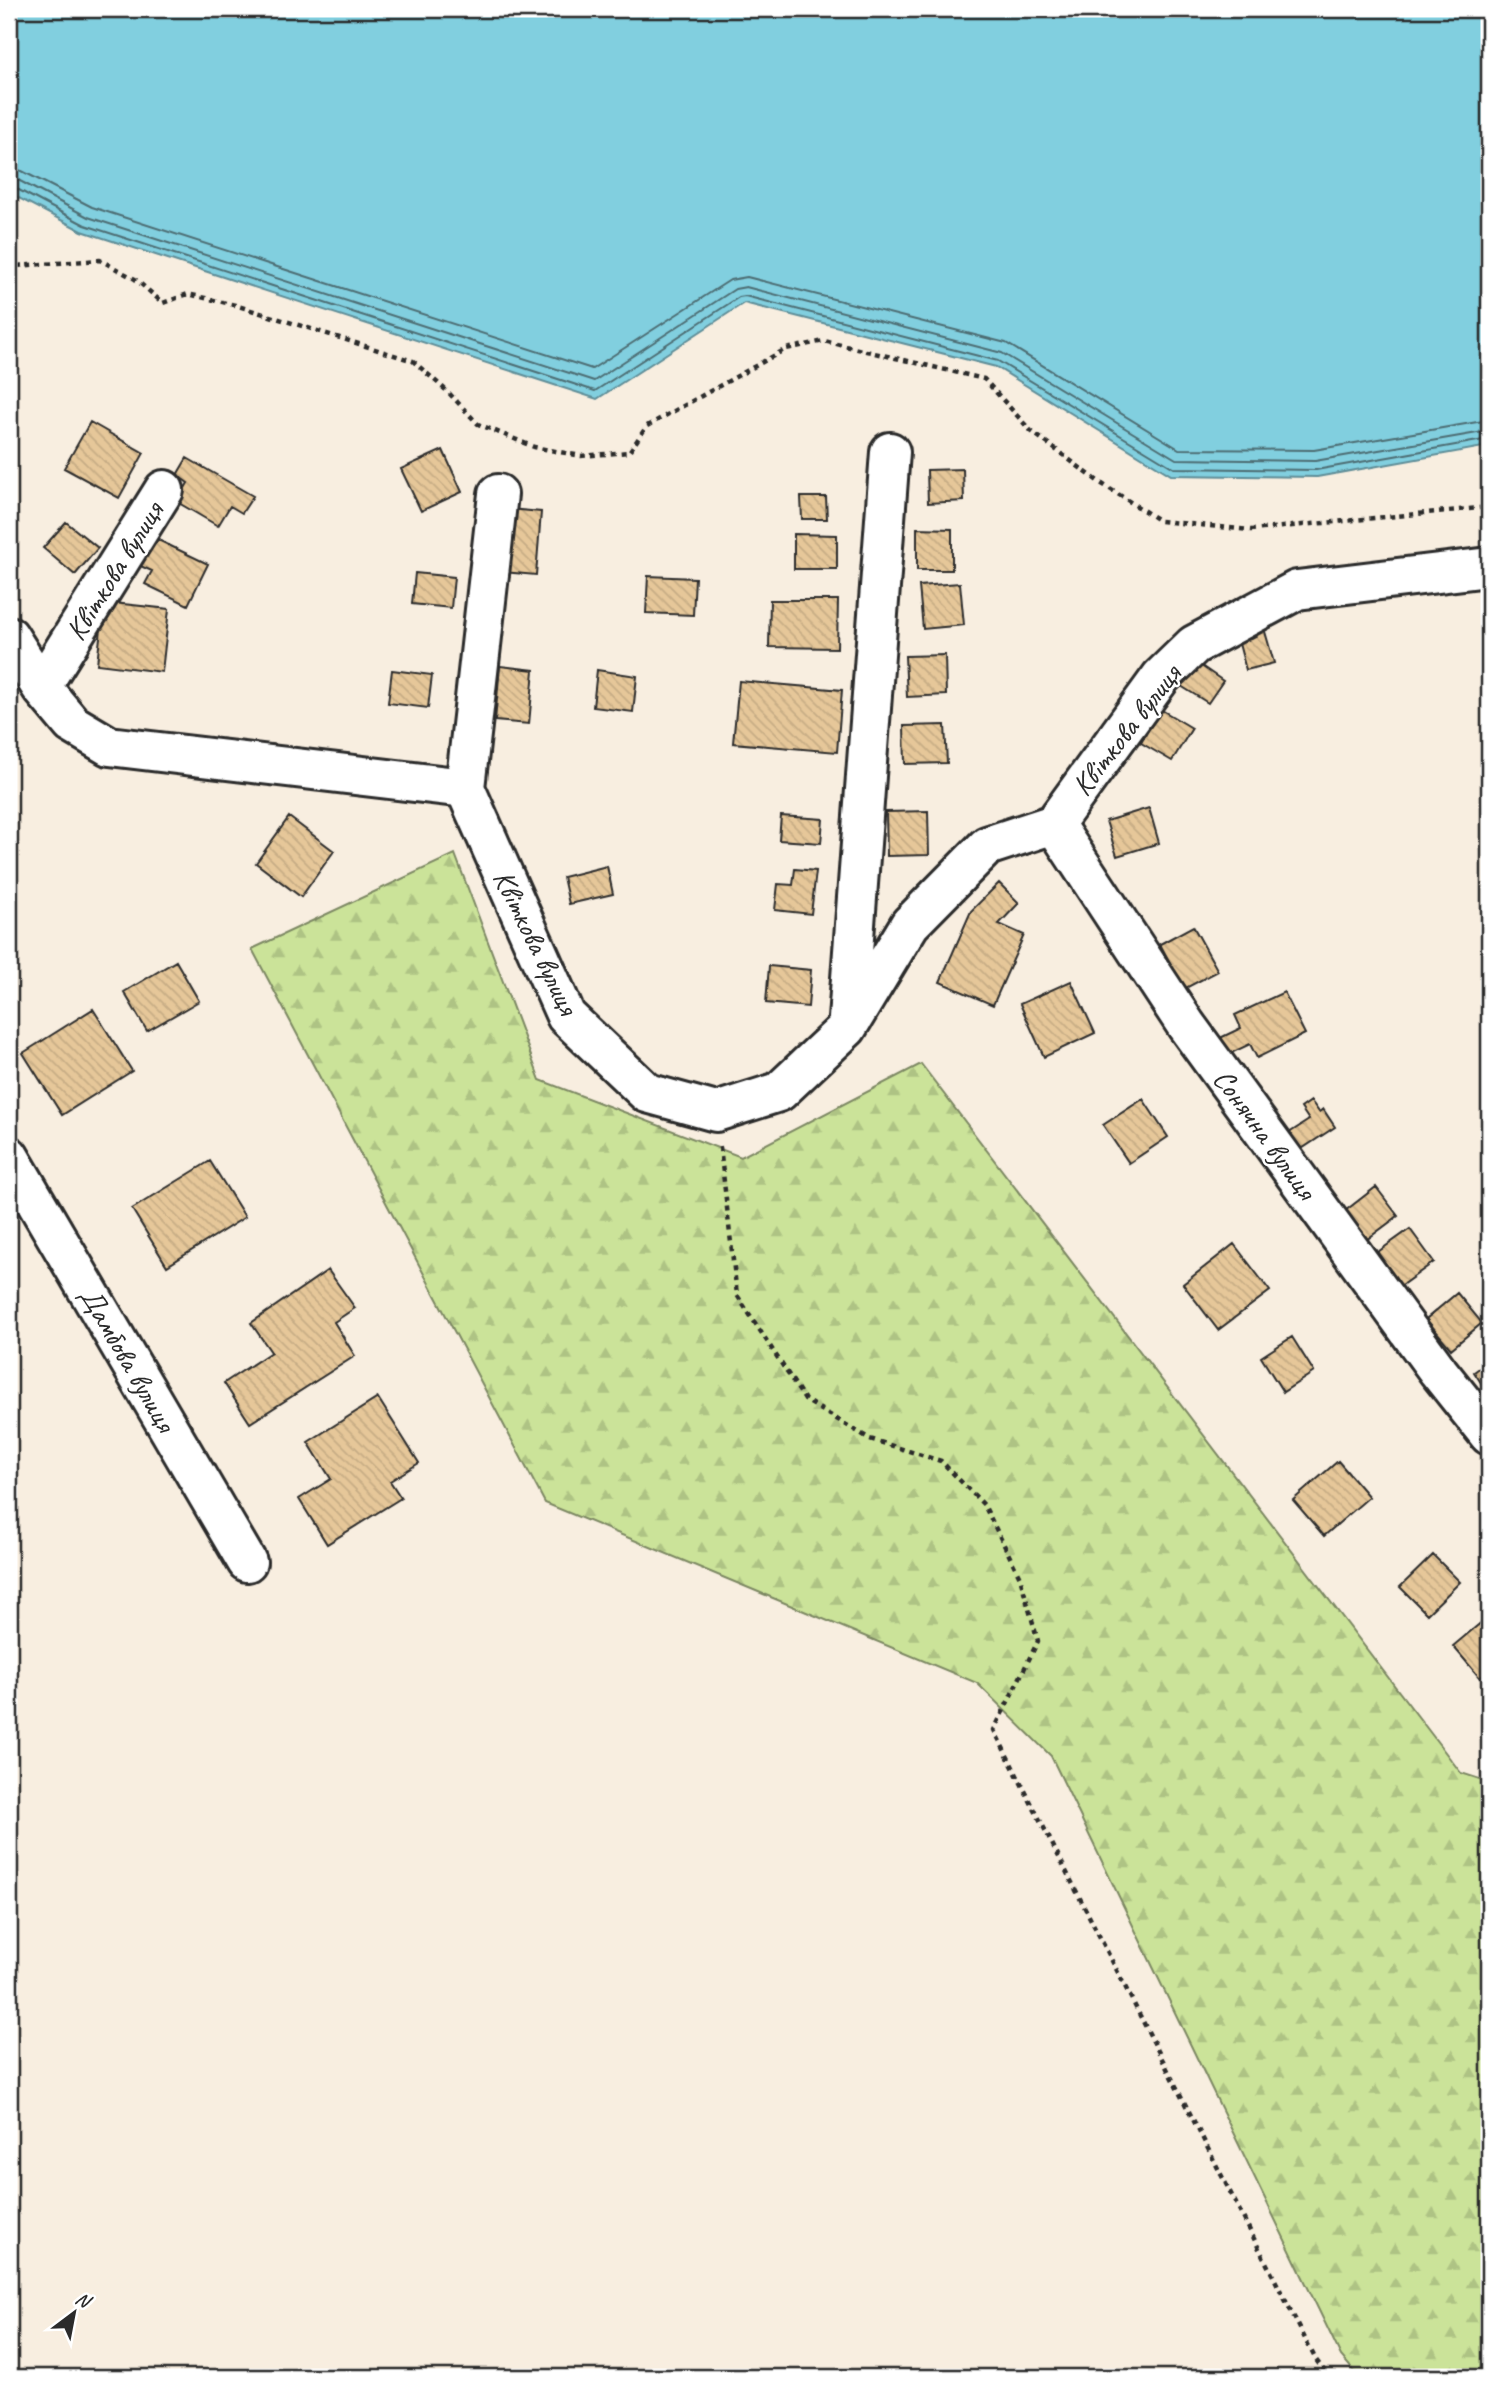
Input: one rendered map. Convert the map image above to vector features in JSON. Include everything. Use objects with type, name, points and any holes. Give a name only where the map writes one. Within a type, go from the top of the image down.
[{"type":"street","points":[[847,1028],[890,452]]},
{"type":"street","name":"Квіткова вулиця","points":[[41,687],[164,490]]},
{"type":"street","name":"Квіткова вулиця","points":[[498,494],[466,788],[566,1016],[646,1093],[716,1112],[779,1092],[847,1028],[910,924],[987,846],[1054,824],[1161,677],[1194,645],[1297,590],[1489,566]]},
{"type":"street","name":"Квіткова вулиця","points":[[9,636],[41,687],[72,724],[109,746],[466,788]]},
{"type":"street","name":"Сонячна вулиця","points":[[1054,824],[1186,1025],[1438,1371],[1489,1435]]},
{"type":"street","name":"Дамбова вулиця","points":[[9,1156],[247,1562]]},
{"type":"path","points":[[9,261],[15,265],[100,260],[135,279],[163,303],[188,294],[248,309],[413,361],[448,392],[478,425],[534,447],[581,456],[629,452],[647,426],[786,349],[824,341],[984,379],[1031,431],[1099,482],[1160,521],[1251,530],[1489,508]]},
{"type":"path","points":[[716,1112],[737,1295],[805,1400],[870,1439],[941,1461],[984,1505],[1020,1577],[1038,1641],[994,1730],[1310,2348],[1329,2377]]},
{"type":"green space","points":[[455,854],[540,1080],[741,1157],[921,1064],[1461,1773],[1489,1782],[1489,2377],[1359,2377],[1341,2356],[1051,1756],[977,1683],[545,1503],[252,949]]},
{"type":"water","points":[[9,9],[1489,9],[1489,446],[1317,477],[1171,475],[996,367],[744,303],[597,399],[82,231],[9,193]]},
{"type":"building","points":[[90,422],[144,453],[119,498],[64,468]]},
{"type":"building","points":[[443,450],[462,492],[421,511],[401,469]]},
{"type":"building","points":[[187,458],[253,496],[242,513],[230,506],[218,526],[177,502],[188,483],[177,475]]},
{"type":"building","points":[[963,469],[964,501],[928,503],[927,470]]},
{"type":"building","points":[[801,497],[826,497],[827,519],[802,519]]},
{"type":"building","points":[[509,509],[541,512],[536,575],[503,572]]},
{"type":"building","points":[[66,522],[98,548],[75,575],[43,548]]},
{"type":"building","points":[[917,528],[952,529],[952,570],[917,570]]},
{"type":"building","points":[[794,534],[837,535],[837,569],[794,569]]},
{"type":"building","points":[[152,537],[208,564],[188,605],[145,584],[152,571],[138,565]]},
{"type":"building","points":[[415,573],[454,577],[451,608],[412,604]]},
{"type":"building","points":[[648,576],[695,578],[693,615],[646,613]]},
{"type":"building","points":[[960,583],[964,625],[923,629],[919,586]]},
{"type":"building","points":[[770,600],[838,600],[837,648],[769,647]]},
{"type":"building","points":[[104,602],[169,609],[162,672],[97,664]]},
{"type":"building","points":[[1264,628],[1274,663],[1246,670],[1237,636]]},
{"type":"building","points":[[945,655],[946,695],[907,697],[905,656]]},
{"type":"building","points":[[1197,663],[1223,681],[1208,703],[1181,686]]},
{"type":"building","points":[[500,666],[534,670],[529,724],[495,721]]},
{"type":"building","points":[[392,670],[432,675],[428,708],[388,703]]},
{"type":"building","points":[[597,670],[637,676],[633,712],[593,707]]},
{"type":"building","points":[[739,681],[842,690],[837,752],[733,743]]},
{"type":"building","points":[[1160,709],[1192,728],[1172,761],[1141,743]]},
{"type":"building","points":[[945,725],[947,763],[905,764],[904,726]]},
{"type":"building","points":[[1149,808],[1159,843],[1117,856],[1106,821]]},
{"type":"building","points":[[928,811],[929,855],[887,856],[886,812]]},
{"type":"building","points":[[781,816],[823,819],[821,843],[779,840]]},
{"type":"building","points":[[289,817],[334,851],[301,897],[256,863]]},
{"type":"building","points":[[607,866],[613,894],[569,904],[563,877]]},
{"type":"building","points":[[795,869],[816,871],[811,914],[775,910],[778,884],[793,885]]},
{"type":"building","points":[[999,883],[1019,903],[999,924],[1024,935],[993,1005],[940,982],[971,911]]},
{"type":"building","points":[[1193,926],[1218,971],[1184,989],[1160,944]]},
{"type":"building","points":[[176,961],[199,1001],[147,1031],[124,992]]},
{"type":"building","points":[[769,966],[811,970],[808,1007],[766,1003]]},
{"type":"building","points":[[1071,981],[1095,1033],[1044,1057],[1020,1004]]},
{"type":"building","points":[[1284,992],[1305,1034],[1257,1058],[1250,1044],[1227,1055],[1218,1039],[1241,1028],[1235,1015]]},
{"type":"building","points":[[93,1009],[132,1071],[62,1115],[23,1053]]},
{"type":"building","points":[[1143,1099],[1168,1137],[1129,1163],[1103,1125]]},
{"type":"building","points":[[1311,1101],[1319,1112],[1323,1109],[1335,1127],[1300,1150],[1289,1133],[1309,1120],[1301,1108]]},
{"type":"building","points":[[210,1161],[245,1217],[167,1266],[132,1209]]},
{"type":"building","points":[[1376,1187],[1398,1216],[1366,1240],[1345,1211]]},
{"type":"building","points":[[1410,1229],[1434,1262],[1399,1287],[1375,1254]]},
{"type":"building","points":[[1234,1244],[1270,1291],[1218,1330],[1183,1284]]},
{"type":"building","points":[[328,1270],[355,1308],[334,1322],[355,1356],[250,1423],[224,1383],[271,1352],[251,1323]]},
{"type":"building","points":[[1457,1293],[1482,1323],[1451,1349],[1426,1319]]},
{"type":"building","points":[[1292,1337],[1314,1372],[1283,1392],[1261,1357]]},
{"type":"building","points":[[1489,1361],[1489,1395],[1474,1372]]},
{"type":"building","points":[[378,1398],[419,1463],[390,1481],[401,1498],[327,1544],[299,1499],[331,1479],[308,1442]]},
{"type":"building","points":[[1338,1461],[1369,1497],[1324,1536],[1293,1500]]},
{"type":"building","points":[[1433,1555],[1460,1582],[1427,1614],[1400,1587]]},
{"type":"building","points":[[1489,1616],[1489,1670],[1480,1678],[1453,1646]]}]
